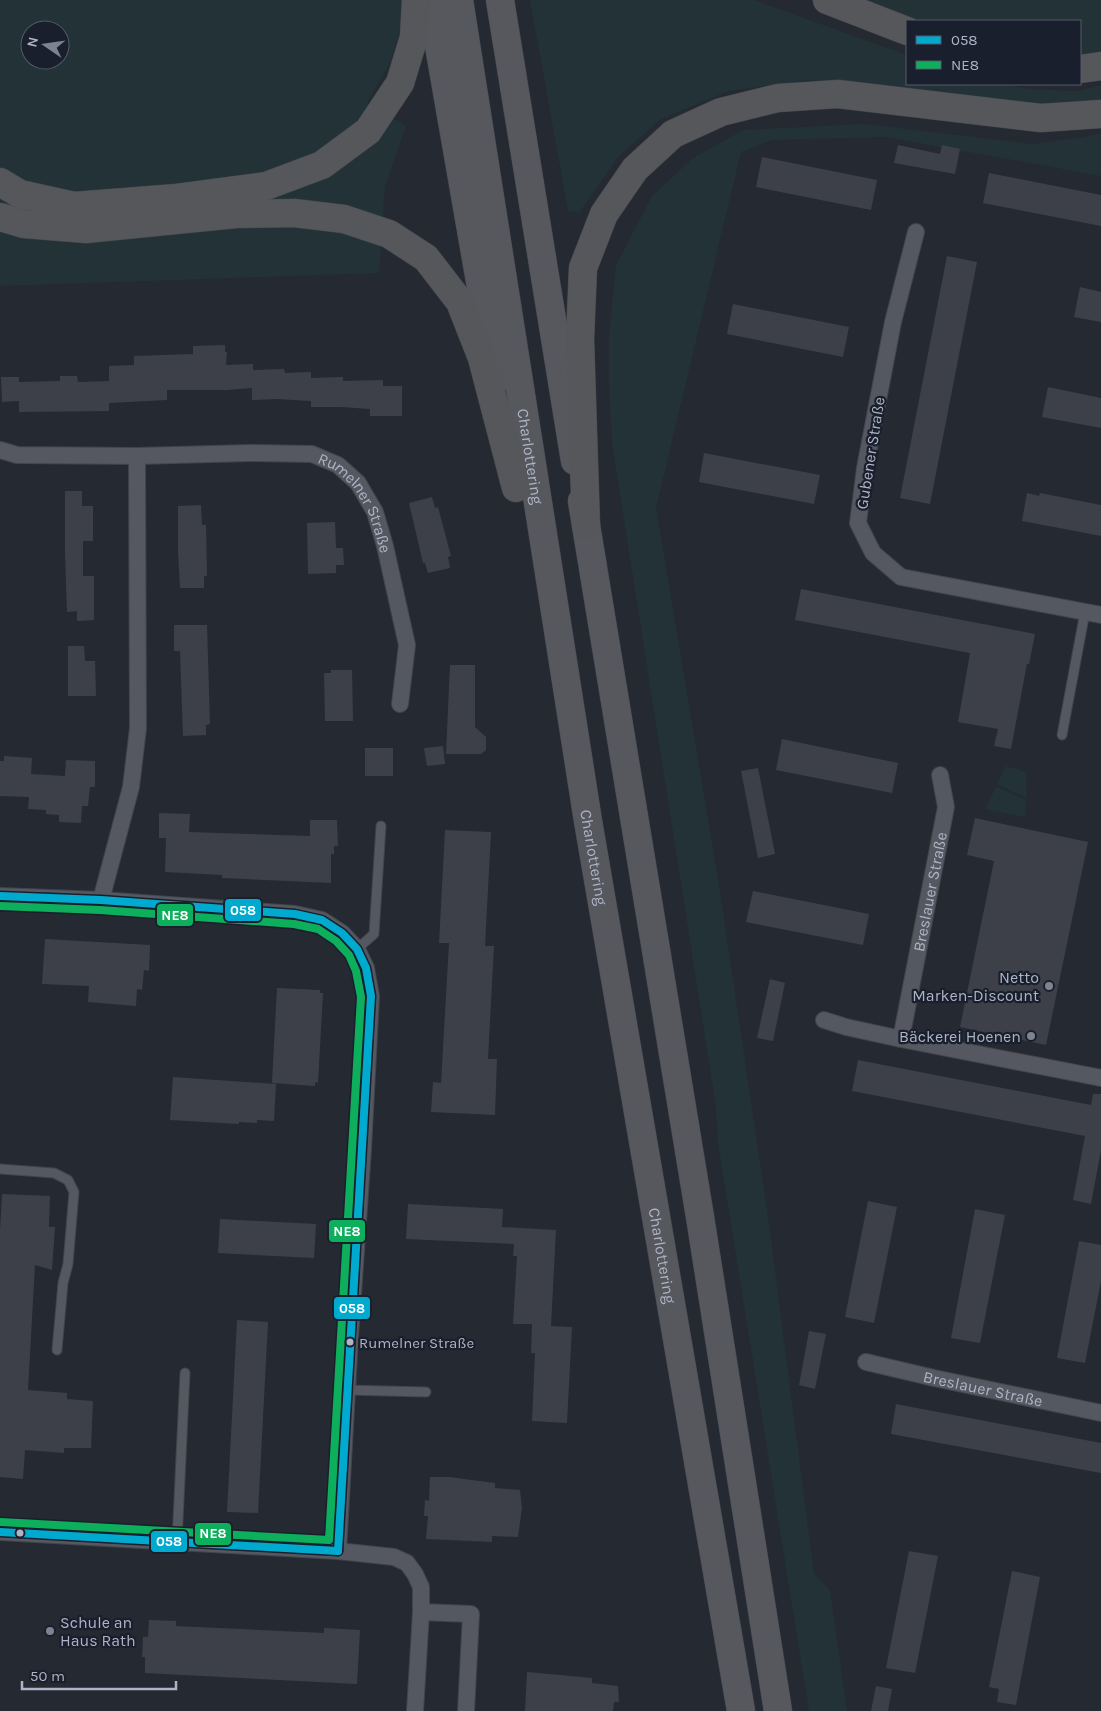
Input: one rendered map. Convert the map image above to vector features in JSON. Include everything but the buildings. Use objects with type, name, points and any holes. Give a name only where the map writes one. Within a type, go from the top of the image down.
[{"type":"highway","points":[[0,182],[20,194],[74,206],[176,198],[266,186],[322,165],[368,131],[400,83],[414,37],[416,0]]},
{"type":"highway","points":[[431,0],[516,488],[547,684],[588,821]]},
{"type":"highway","name":"Charlottering","points":[[459,0],[588,821],[741,1711]]},
{"type":"highway","points":[[500,0],[698,1207],[778,1711]]},
{"type":"highway","points":[[826,0],[906,31]]},
{"type":"highway","points":[[1081,69],[1101,66]]},
{"type":"highway","points":[[586,525],[580,339],[583,268],[604,214],[635,170],[673,134],[721,112],[740,107],[778,98],[838,94],[1041,118],[1101,114]]},
{"type":"highway","points":[[0,217],[24,224],[86,229],[236,214],[294,212],[344,219],[389,234],[426,258],[460,302],[482,358],[516,488]]},
{"type":"street","name":"Gubener Straße","points":[[916,232],[893,322],[866,468],[858,523],[873,554],[901,577],[1093,614]]},
{"type":"street","name":"Rumelner Straße","points":[[0,450],[16,455],[312,454],[338,465],[358,483],[375,512],[385,546],[407,645],[400,704]]},
{"type":"street","points":[[101,900],[131,787],[138,728],[137,456]]},
{"type":"street","name":"Breslauer Straße","points":[[901,1039],[946,808],[940,775]]},
{"type":"street","points":[[0,896],[101,900],[295,914],[322,920],[342,933],[357,949],[366,968],[371,996],[338,1551]]},
{"type":"street","points":[[824,1020],[846,1027],[901,1039],[1101,1078]]},
{"type":"street","name":"Breslauer Straße","points":[[866,1362],[1101,1413]]},
{"type":"street","points":[[0,1532],[338,1551],[394,1557],[408,1563],[421,1586],[422,1612],[415,1711]]},
{"type":"street","points":[[422,1612],[471,1614],[466,1711]]},
{"type":"lane","points":[[1062,735],[1093,614]]},
{"type":"lane","points":[[357,949],[374,934],[381,826]]},
{"type":"lane","points":[[0,1169],[54,1173],[68,1180],[74,1192],[68,1264],[63,1283],[57,1350]]},
{"type":"lane","points":[[177,1542],[185,1373]]},
{"type":"lane","points":[[347,1390],[426,1392]]},
{"type":"shaded area","points":[[0,0],[404,0],[403,18],[391,61],[367,103],[406,126],[385,187],[379,273],[0,286]]},
{"type":"shaded area","points":[[530,0],[754,0],[906,55],[906,85],[1009,85],[1028,89],[1077,91],[1101,85],[1101,104],[1012,105],[892,88],[808,80],[729,91],[661,119],[619,156],[579,213],[568,211]]},
{"type":"shaded area","points":[[845,0],[1101,0],[1101,58],[1081,62],[1081,20],[906,21]]},
{"type":"shaded area","points":[[864,124],[1032,144],[1101,133],[1101,176],[886,137],[772,140],[741,152],[656,508],[720,892],[768,1217],[814,1574],[830,1590],[847,1711],[809,1711],[718,1143],[716,1107],[612,443],[609,335],[616,265],[652,196],[693,158],[743,130]]},
{"type":"shaded area","points":[[1006,766],[1026,772],[1026,798],[997,784]]},
{"type":"shaded area","points":[[996,787],[1026,800],[1025,817],[985,809]]},
{"type":"transit line","name":"058","points":[[0,896],[101,900],[295,914],[322,920],[342,933],[357,949],[366,968],[371,996],[338,1551]]},
{"type":"transit line","name":"NE8","points":[[0,906],[100,910],[294,924],[318,929],[336,941],[349,955],[356,971],[361,997],[329,1540],[1,1522]]},
{"type":"transit line","name":"058","points":[[0,1532],[338,1551]]},
{"type":"place","name":"Netto Marken-Discount","points":[[1049,986]]},
{"type":"place","name":"Bäckerei Hoenen","points":[[1031,1036]]},
{"type":"place","name":"Rumelner Straße","points":[[350,1342]]},
{"type":"place","name":"Schule an Haus Rath","points":[[50,1631]]}]
